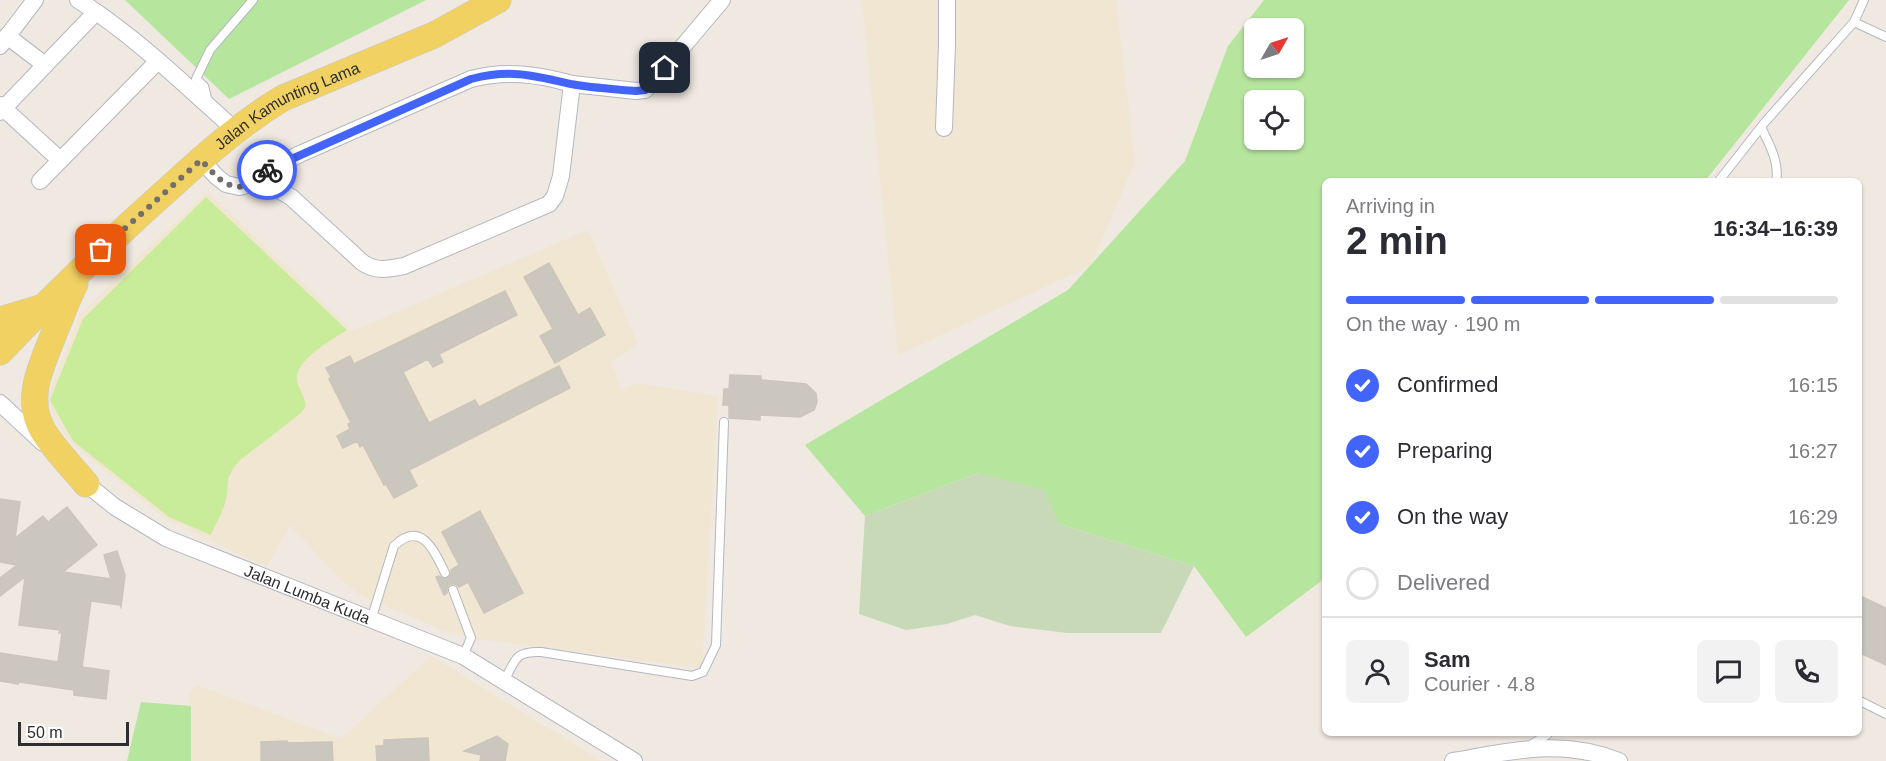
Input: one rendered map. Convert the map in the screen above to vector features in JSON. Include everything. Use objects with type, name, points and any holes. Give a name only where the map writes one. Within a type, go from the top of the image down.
[{"type":"main road","name":"Jalan Kamunting Lama","points":[[0,352],[116,235],[235,130],[283,98],[434,35],[498,0]]},
{"type":"main road","points":[[86,266],[68,297],[43,358],[34,392],[35,411],[42,430],[86,484]]},
{"type":"main road","points":[[0,320],[44,306]]},
{"type":"street","points":[[35,0],[4,41],[45,65]]},
{"type":"street","points":[[78,0],[158,61],[235,130]]},
{"type":"street","points":[[253,183],[254,179],[264,172],[300,154],[471,79],[490,74],[514,73],[546,77],[572,84],[645,90],[722,0]]},
{"type":"street","points":[[944,128],[947,0]]},
{"type":"street","points":[[60,160],[1,108],[96,12]]},
{"type":"street","points":[[40,181],[158,61]]},
{"type":"street","points":[[201,160],[226,184],[239,187],[253,183],[268,184],[291,197],[363,263],[373,269],[386,270],[404,266],[549,204],[555,196],[561,176],[572,84]]},
{"type":"street","name":"Jalan Lumba Kuda","points":[[0,403],[86,484],[115,507],[166,538],[464,656],[634,761]]},
{"type":"street","points":[[1453,761],[1526,748],[1549,747],[1583,750],[1619,761]]},
{"type":"lane","points":[[208,106],[204,86],[196,79],[210,50],[253,0]]},
{"type":"lane","points":[[1721,178],[1761,127],[1854,22],[1864,0]]},
{"type":"lane","points":[[1854,22],[1886,37]]},
{"type":"lane","points":[[1761,127],[1774,156],[1778,172],[1777,178]]},
{"type":"lane","points":[[504,681],[518,656],[526,651],[692,676],[703,672],[716,645],[724,422]]},
{"type":"lane","points":[[371,620],[394,546],[400,540],[409,536],[418,536],[425,541],[434,549],[445,573]]},
{"type":"lane","points":[[453,590],[471,638],[464,656]]},
{"type":"lane","points":[[1862,702],[1886,714]]},
{"type":"lane","points":[[1526,748],[1545,736]]},
{"type":"shaded area","points":[[862,0],[1116,0],[1135,163],[1090,266],[898,355]]},
{"type":"shaded area","points":[[207,191],[353,331],[588,230],[638,344],[611,363],[621,389],[637,383],[718,396],[702,668],[471,638],[440,629],[360,595],[338,577],[290,525],[267,567],[167,520],[69,442],[46,400],[80,315]]},
{"type":"shaded area","points":[[431,656],[601,761],[191,761],[190,694],[196,685],[341,739]]},
{"type":"green space","points":[[125,0],[426,0],[229,99]]},
{"type":"green space","points":[[1264,0],[1849,0],[1707,178],[1322,178],[1322,580],[1246,637],[1194,566],[1059,524],[978,473],[865,516],[805,445],[1068,290],[1185,161],[1228,46],[1244,26],[1244,78],[1304,78],[1304,18],[1250,18]]},
{"type":"green space","points":[[206,197],[347,330],[324,344],[308,358],[298,372],[297,379],[306,406],[301,413],[239,461],[230,473],[224,507],[211,535],[169,517],[73,441],[50,400],[83,319]]},
{"type":"green space","points":[[978,473],[1045,490],[1059,524],[1194,566],[1161,633],[1067,633],[1010,626],[975,615],[947,624],[906,630],[859,614],[865,516]]},
{"type":"green space","points":[[141,702],[191,706],[191,761],[127,761]]},
{"type":"building","points":[[549,263],[578,315],[590,308],[605,335],[555,363],[540,336],[553,329],[524,277]]},
{"type":"building","points":[[505,291],[517,315],[439,354],[443,362],[433,367],[428,359],[403,372],[429,423],[475,400],[479,407],[559,366],[570,388],[409,470],[417,486],[394,498],[386,484],[384,485],[363,445],[360,447],[357,441],[343,448],[337,436],[350,429],[348,424],[351,423],[329,379],[331,377],[326,368],[350,356],[354,364]]},
{"type":"building","points":[[730,375],[761,376],[761,380],[806,384],[816,393],[817,402],[814,410],[800,417],[760,415],[760,420],[729,418],[729,405],[723,405],[724,389],[729,389]]},
{"type":"building","points":[[0,499],[20,502],[15,538],[43,516],[48,522],[67,507],[97,545],[63,572],[111,579],[104,555],[117,551],[125,575],[121,607],[91,601],[82,667],[109,671],[106,699],[74,695],[74,690],[0,681],[0,653],[58,662],[62,633],[59,633],[60,630],[19,625],[25,577],[0,596],[0,578],[17,565],[0,562]]},
{"type":"building","points":[[480,511],[523,593],[484,613],[468,582],[459,587],[450,584],[444,595],[436,577],[448,578],[451,570],[459,565],[442,532]]},
{"type":"building","points":[[1862,597],[1886,608],[1886,665],[1862,654]]},
{"type":"building","points":[[497,736],[508,744],[505,761],[480,761],[481,755],[464,751]]},
{"type":"building","points":[[428,738],[429,761],[377,761],[376,746],[384,746],[384,740]]},
{"type":"building","points":[[287,741],[287,743],[332,742],[333,761],[261,761],[261,742]]},
{"type":"way so far","points":[[101,250],[201,160],[226,184],[239,187],[253,183],[254,179],[267,170]]},
{"type":"route","points":[[267,170],[471,79],[490,74],[514,73],[546,77],[572,84],[636,91],[645,90],[665,68]]}]
